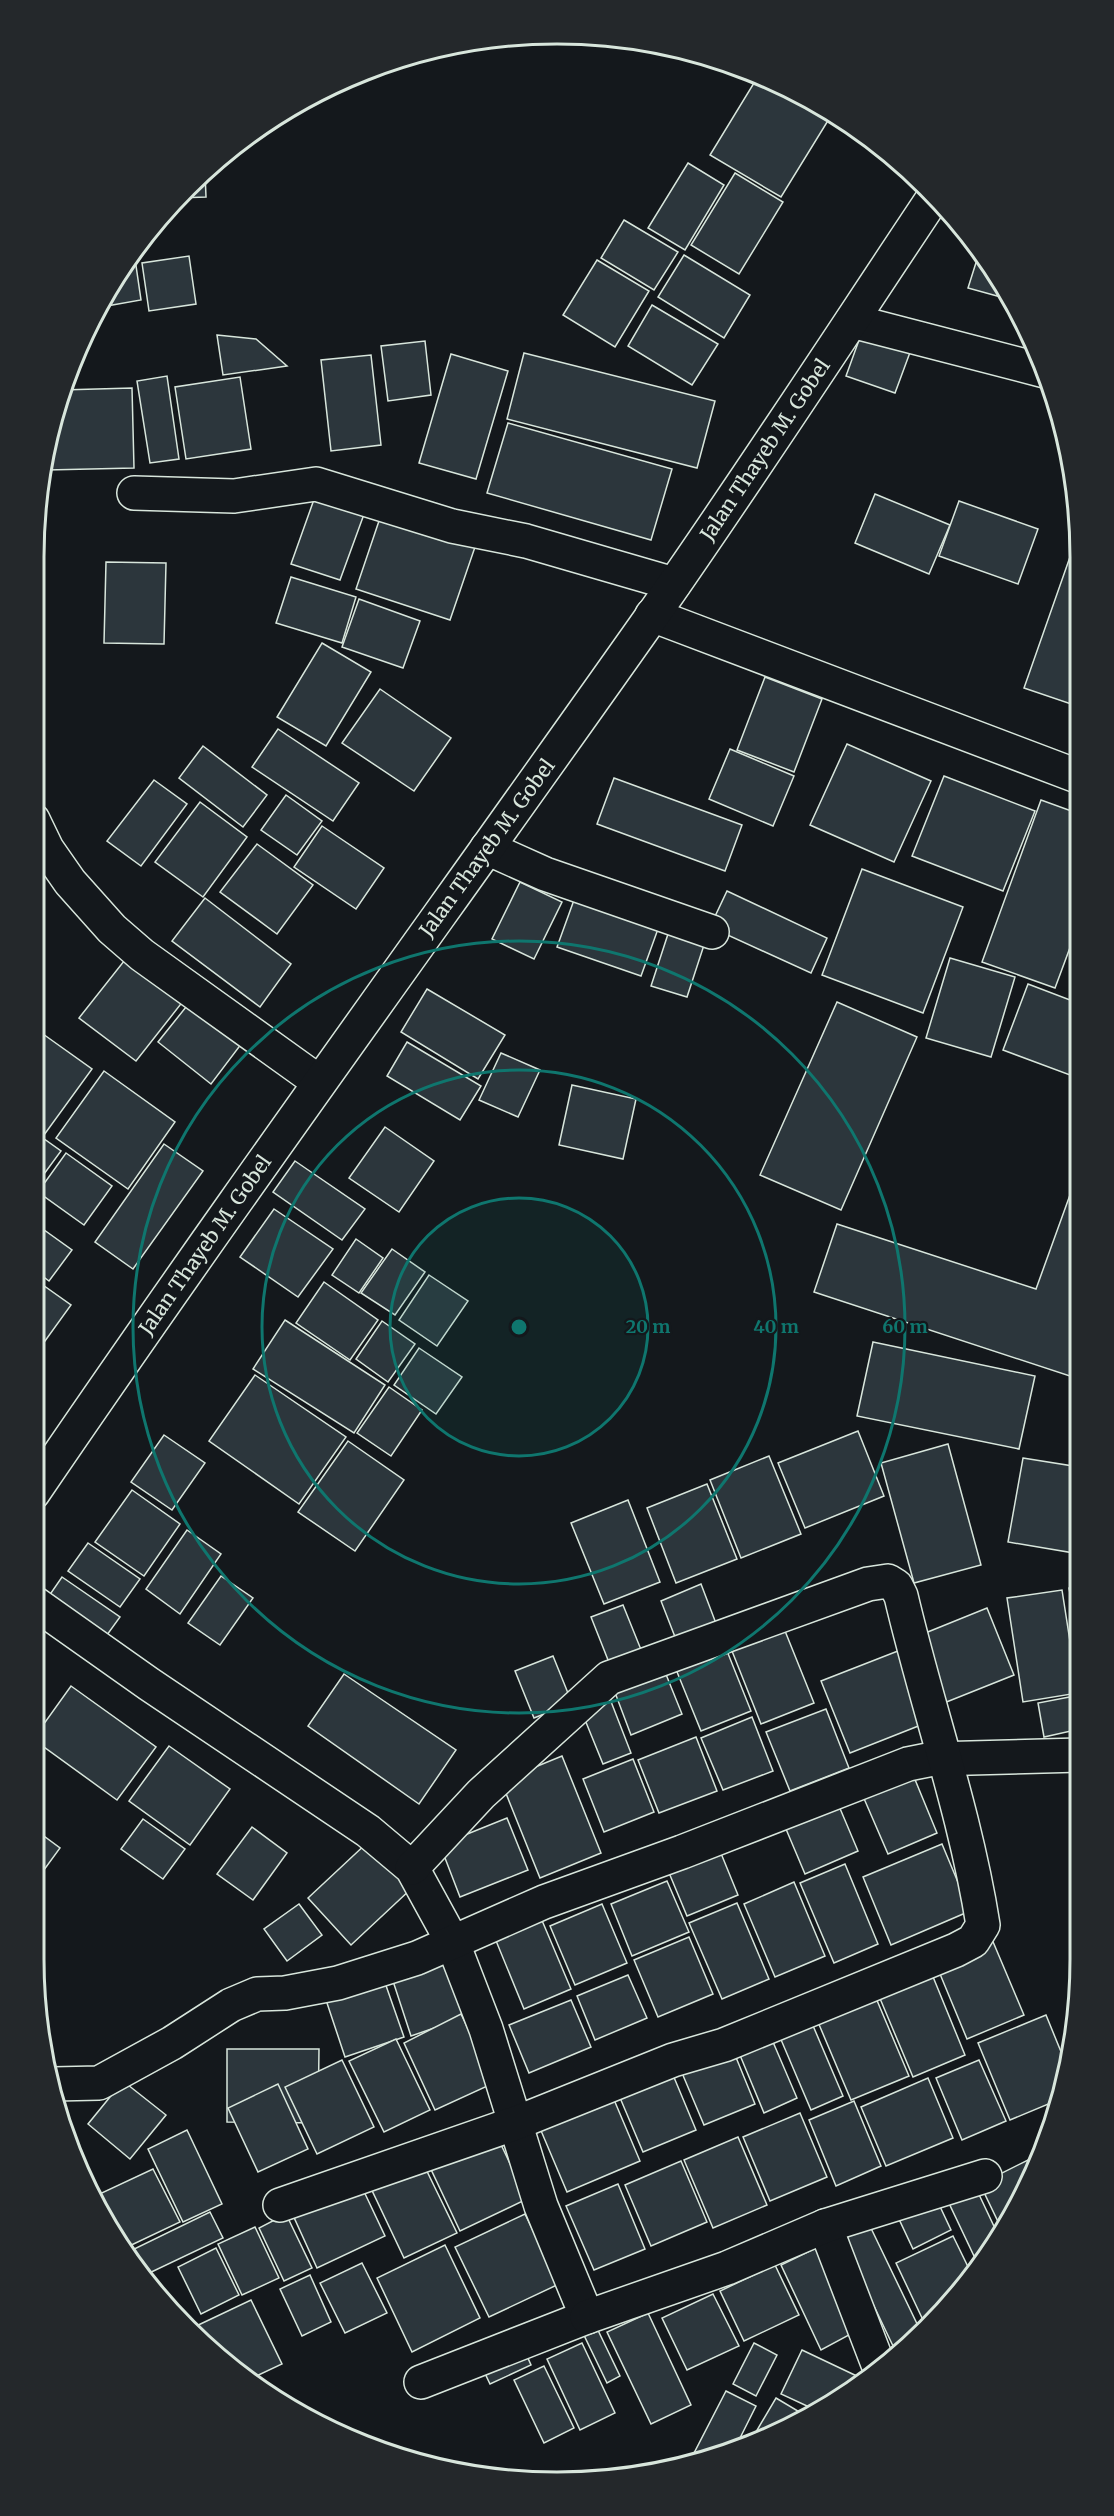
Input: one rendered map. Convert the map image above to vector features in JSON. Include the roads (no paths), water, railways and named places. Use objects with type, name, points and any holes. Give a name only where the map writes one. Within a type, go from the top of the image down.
[{"type":"street","name":"Jalan Thayeb M. Gobel","points":[[44,1474],[674,584],[929,204]]},
{"type":"street","points":[[852,321],[1034,368]]},
{"type":"street","points":[[134,493],[234,496],[316,484],[452,526],[526,542],[674,584]]},
{"type":"street","points":[[652,615],[1070,773]]},
{"type":"street","points":[[44,848],[83,901],[142,955],[319,1083]]},
{"type":"street","points":[[487,848],[545,874],[712,932]]},
{"type":"street","points":[[280,2205],[516,2123],[673,2060],[724,2045],[772,2026],[973,1941],[983,1925],[975,1872],[947,1759],[918,1669],[900,1596],[896,1586],[888,1581],[879,1581],[609,1678],[482,1794],[412,1868]]},
{"type":"street","points":[[44,1610],[149,1684],[368,1831],[412,1868],[452,1941],[486,2029],[541,2206],[586,2317]]},
{"type":"street","points":[[59,2084],[99,2083],[172,2043],[231,2005],[257,1994],[285,1993],[338,1983],[417,1958],[544,1902],[919,1761],[1070,1755]]},
{"type":"street","points":[[421,2382],[586,2317],[727,2268],[825,2226],[986,2176]]},
{"type":"street","points":[[825,2226],[877,2361]]}]
